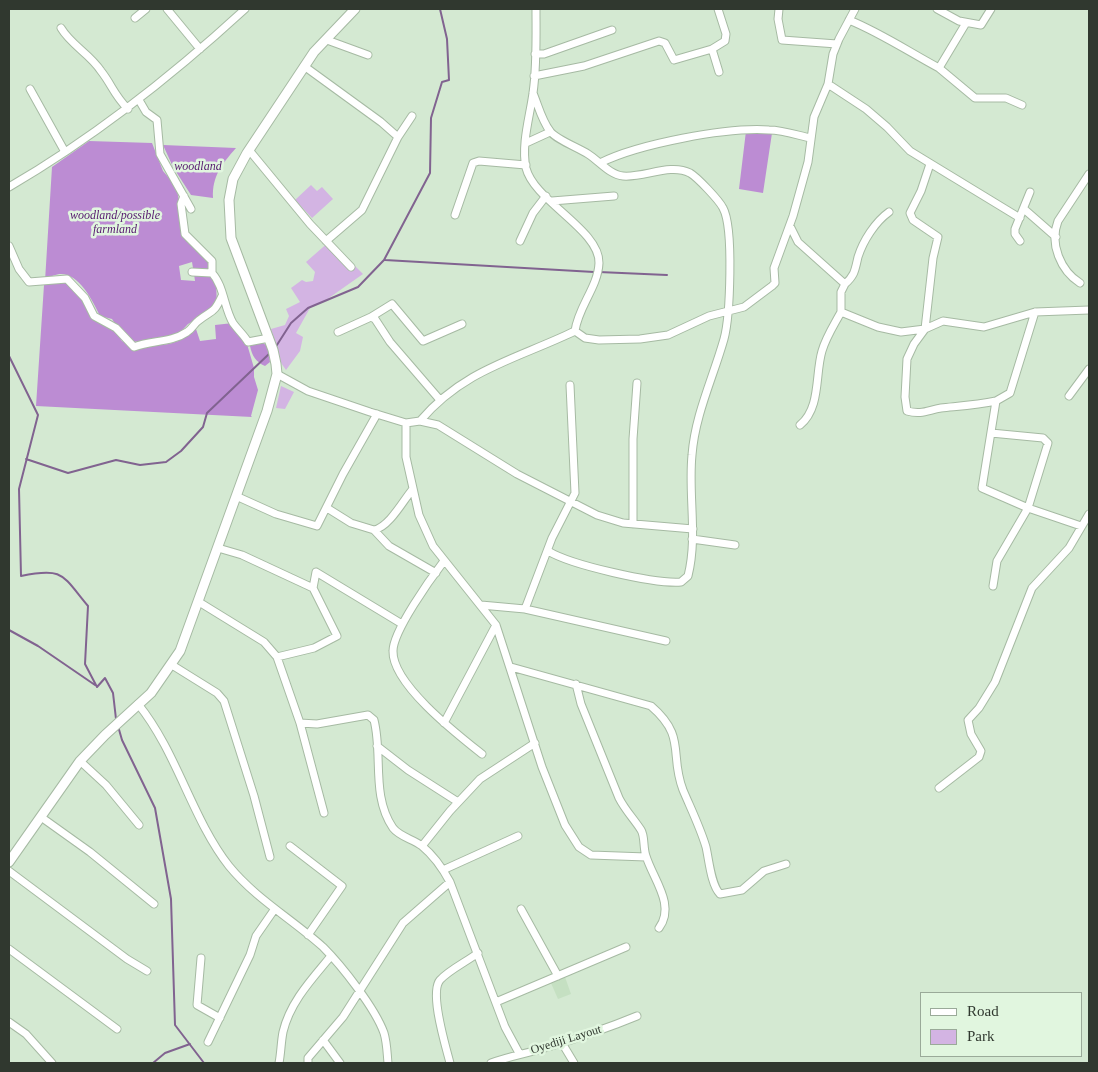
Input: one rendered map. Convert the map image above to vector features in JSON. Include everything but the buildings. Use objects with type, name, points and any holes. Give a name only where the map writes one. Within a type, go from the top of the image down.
[{"type":"main road","points":[[9,862],[80,761],[151,693],[180,651],[267,412],[277,374],[274,350],[244,277],[232,238],[230,200],[233,179],[249,150],[314,52],[355,9]]},
{"type":"street","points":[[135,18],[146,9]]},
{"type":"street","points":[[167,9],[200,49]]},
{"type":"street","points":[[9,187],[128,109],[245,9]]},
{"type":"street","points":[[536,9],[533,93],[526,143],[526,165],[529,177],[590,239],[599,256],[598,272],[577,316],[575,330]]},
{"type":"street","points":[[534,76],[584,66],[659,41],[665,43],[674,60],[712,49],[725,40],[726,34],[718,9]]},
{"type":"street","points":[[779,9],[778,19],[782,40],[837,44]]},
{"type":"street","points":[[575,330],[585,338],[640,339],[668,335],[692,322],[750,304],[775,283],[774,268],[790,225],[808,162],[814,117],[828,84],[837,44],[855,9]]},
{"type":"street","points":[[937,9],[966,23],[982,25],[991,9]]},
{"type":"street","points":[[849,20],[876,31],[900,47],[939,68],[976,98],[1006,98],[1022,105]]},
{"type":"street","points":[[939,68],[966,23]]},
{"type":"street","points":[[61,28],[66,36],[102,72],[115,96],[128,109]]},
{"type":"street","points":[[534,54],[544,54],[612,30]]},
{"type":"street","points":[[327,40],[368,55]]},
{"type":"street","points":[[712,49],[719,72]]},
{"type":"street","points":[[304,66],[381,122],[398,137]]},
{"type":"street","points":[[828,84],[887,127],[910,151],[1020,218]]},
{"type":"street","points":[[30,89],[65,152]]},
{"type":"street","points":[[533,93],[550,132],[572,143],[614,174],[623,176],[676,171],[687,172],[699,179],[701,184],[722,206],[725,212],[730,259],[729,311],[724,339],[695,430],[692,457],[693,529],[688,576],[681,582],[668,583],[603,570],[548,551]]},
{"type":"street","points":[[139,100],[146,112],[157,120],[160,154],[191,209]]},
{"type":"street","points":[[326,241],[362,210],[398,137],[412,116]]},
{"type":"street","points":[[600,163],[642,148],[746,129],[771,130],[810,138]]},
{"type":"street","points":[[526,143],[550,132]]},
{"type":"street","points":[[249,150],[350,267]]},
{"type":"street","points":[[455,215],[473,164],[479,161],[526,165]]},
{"type":"street","points":[[930,164],[921,191],[910,213],[914,220],[938,237],[933,258],[925,329],[914,344],[907,359],[905,397],[907,411],[927,413],[938,409],[963,407],[996,401],[1010,393],[1035,312]]},
{"type":"street","points":[[1080,283],[1072,278],[1060,262],[1056,236],[1058,221],[1089,174]]},
{"type":"street","points":[[1020,241],[1014,232],[1030,192]]},
{"type":"street","points":[[184,196],[181,204],[185,234],[212,261],[212,273]]},
{"type":"street","points":[[520,241],[538,205],[549,199],[614,196]]},
{"type":"street","points":[[1024,209],[1056,236]]},
{"type":"street","points":[[800,425],[808,417],[816,395],[818,370],[826,338],[841,312],[841,292],[845,284],[855,276],[858,256],[875,225],[888,212]]},
{"type":"street","points":[[790,225],[798,242],[845,284]]},
{"type":"street","points":[[783,245],[794,240],[798,242]]},
{"type":"street","points":[[9,246],[19,269],[29,282],[67,279],[85,298],[94,316],[116,328],[134,347],[166,341],[188,332],[199,320],[215,312],[222,296]]},
{"type":"street","points":[[192,272],[212,273],[218,279],[222,296],[233,323],[248,342],[269,338]]},
{"type":"street","points":[[338,332],[371,317],[392,304],[423,340],[462,324]]},
{"type":"street","points":[[841,312],[890,330],[925,329],[943,321],[973,326],[994,326],[1023,314],[1089,310]]},
{"type":"street","points":[[371,317],[376,319],[390,342],[428,383],[440,400]]},
{"type":"street","points":[[420,421],[440,400],[464,381],[482,370],[535,350],[575,330]]},
{"type":"street","points":[[1069,396],[1074,386],[1089,369]]},
{"type":"street","points":[[277,374],[308,391],[377,414],[406,423],[420,421],[449,431],[517,474],[597,515],[632,524],[693,529]]},
{"type":"street","points":[[632,524],[633,439],[637,383]]},
{"type":"street","points":[[525,609],[548,551],[571,502],[576,483],[570,385]]},
{"type":"street","points":[[996,401],[982,488],[1028,508],[1081,526]]},
{"type":"street","points":[[236,496],[276,514],[315,526],[319,524],[377,414]]},
{"type":"street","points":[[406,423],[406,457],[412,490],[425,531],[444,562],[481,605],[496,626],[511,667],[516,692],[535,742],[542,767],[566,825],[579,847],[591,855],[646,857]]},
{"type":"street","points":[[991,433],[1047,440],[1028,508],[997,561],[993,586]]},
{"type":"street","points":[[374,530],[390,519],[412,490]]},
{"type":"street","points":[[327,508],[351,523],[374,530],[388,546],[436,573]]},
{"type":"street","points":[[939,788],[979,757],[981,751],[971,734],[968,720],[979,708],[995,682],[1032,588],[1070,548],[1089,514]]},
{"type":"street","points":[[692,539],[736,545]]},
{"type":"street","points":[[218,548],[242,555],[313,588]]},
{"type":"street","points":[[444,562],[402,624],[392,650],[394,658],[417,696],[444,723],[482,754]]},
{"type":"street","points":[[277,657],[314,648],[338,636],[313,588],[315,572],[318,572],[402,624]]},
{"type":"street","points":[[199,602],[264,642],[277,657],[300,723],[324,813]]},
{"type":"street","points":[[481,605],[525,609],[666,641]]},
{"type":"street","points":[[444,723],[496,626]]},
{"type":"street","points":[[172,665],[217,693],[224,701],[254,796],[270,857]]},
{"type":"street","points":[[511,667],[651,706],[666,718],[674,736],[682,788],[701,830],[720,894],[742,890],[764,871],[786,864]]},
{"type":"street","points":[[576,684],[581,704],[619,798],[626,811],[642,830],[646,857],[660,888],[666,910],[664,920],[658,928]]},
{"type":"street","points":[[138,704],[162,738],[201,817],[229,866],[274,910],[308,935],[331,956],[360,992],[384,1034],[388,1063]]},
{"type":"street","name":"Oyediji Layout","points":[[300,723],[317,724],[368,716],[374,720],[380,794],[385,814],[393,829],[422,846],[444,870],[478,953],[505,1027],[519,1053],[562,1043],[637,1016]]},
{"type":"street","points":[[422,846],[458,802],[480,779],[535,742]]},
{"type":"street","points":[[377,746],[408,770],[458,802]]},
{"type":"street","points":[[80,761],[106,785],[139,825]]},
{"type":"street","points":[[41,817],[90,852],[154,904]]},
{"type":"street","points":[[444,870],[518,836]]},
{"type":"street","points":[[290,846],[342,886],[308,935]]},
{"type":"street","points":[[9,870],[119,953],[147,971]]},
{"type":"street","points":[[308,1063],[308,1058],[343,1017],[360,992],[403,923],[450,882]]},
{"type":"street","points":[[521,909],[558,976]]},
{"type":"street","points":[[208,1042],[250,955],[256,936],[274,910]]},
{"type":"street","points":[[496,1002],[626,947]]},
{"type":"street","points":[[9,949],[117,1029]]},
{"type":"street","points":[[450,1063],[441,1031],[436,987],[440,980],[478,953]]},
{"type":"street","points":[[279,1063],[288,1014],[307,985],[331,956]]},
{"type":"street","points":[[201,958],[198,1005],[220,1018]]},
{"type":"street","points":[[9,1022],[26,1034],[52,1063]]},
{"type":"street","points":[[324,1040],[340,1063]]},
{"type":"street","points":[[562,1043],[574,1063]]},
{"type":"street","points":[[492,1063],[519,1053]]},
{"type":"shaded area","points":[[565,977],[571,994],[558,999],[551,983]]},
{"type":"green space","points":[[746,131],[772,133],[763,193],[739,189]]},
{"type":"green space","name":"woodland/possible farmland","points":[[89,141],[152,143],[163,171],[176,186],[188,243],[209,258],[209,269],[193,268],[192,262],[179,266],[181,280],[195,281],[194,274],[210,273],[216,281],[217,307],[188,324],[174,339],[131,342],[123,336],[112,319],[100,316],[85,290],[71,277],[63,274],[54,275],[45,281],[52,167]]},
{"type":"green space","name":"woodland","points":[[163,145],[236,148],[226,159],[216,177],[213,198],[191,195],[173,167]]},
{"type":"green space","points":[[311,185],[317,191],[322,187],[333,199],[312,218],[295,200]]},
{"type":"green space","points":[[330,241],[363,274],[326,300],[310,308],[296,333],[303,337],[300,351],[286,370],[279,360],[271,329],[285,325],[289,316],[286,309],[300,302],[291,288],[302,280],[306,282],[313,281],[315,272],[306,262]]},
{"type":"green space","points":[[53,279],[70,280],[100,321],[112,327],[122,341],[135,347],[169,344],[178,341],[187,330],[195,326],[200,341],[216,339],[215,325],[233,323],[247,344],[254,368],[254,377],[258,390],[252,417],[36,406],[44,285]]},
{"type":"green space","points":[[262,342],[268,347],[270,362],[265,366],[255,358],[250,346]]},
{"type":"green space","points":[[281,386],[294,392],[285,409],[276,408]]},
{"type":"waterway","points":[[275,348],[291,323],[308,308],[358,287],[384,260],[430,173],[431,118],[442,82],[449,80],[447,39],[440,9]]},
{"type":"waterway","points":[[385,260],[594,272]]},
{"type":"waterway","points":[[599,272],[667,275]]},
{"type":"waterway","points":[[26,459],[68,473],[116,460],[140,465],[166,462],[181,451],[203,427],[207,413],[270,353]]},
{"type":"waterway","points":[[9,356],[38,415],[19,489],[21,576],[35,573],[54,573],[61,576],[73,587],[88,606],[85,664],[97,687],[105,678],[113,693],[116,719]]},
{"type":"waterway","points":[[9,630],[38,646],[95,685]]},
{"type":"waterway","points":[[118,726],[122,740],[155,808],[171,899],[175,1025],[204,1063]]},
{"type":"waterway","points":[[153,1063],[165,1053],[190,1044]]}]
